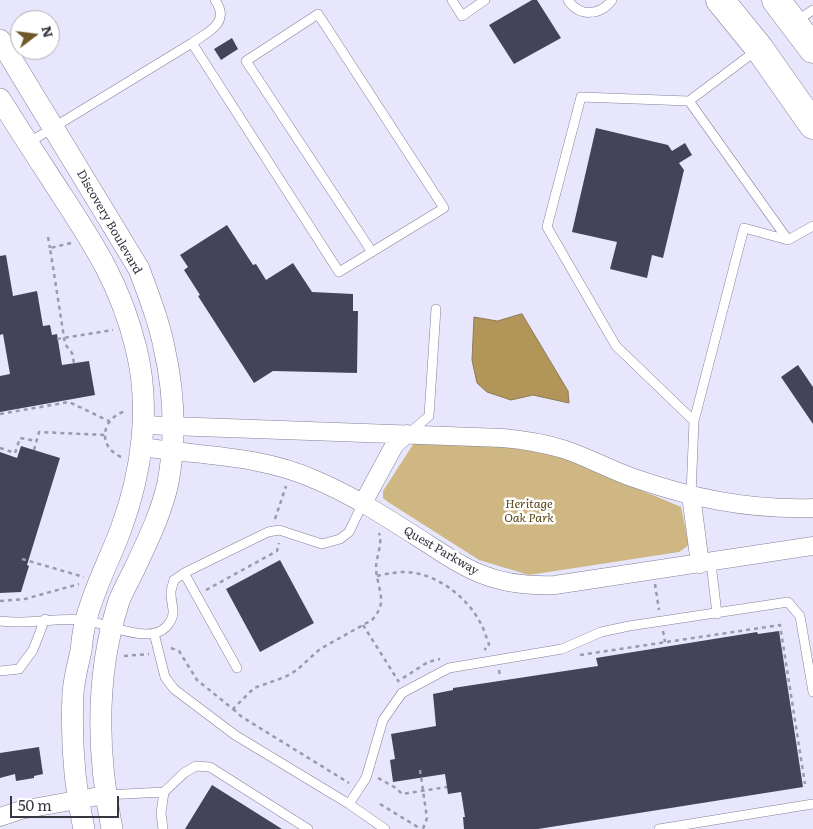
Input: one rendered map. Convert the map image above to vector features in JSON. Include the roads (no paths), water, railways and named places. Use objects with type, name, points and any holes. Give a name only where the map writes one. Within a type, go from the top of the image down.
[{"type":"main road","points":[[720,0],[759,48],[813,125]]},
{"type":"main road","points":[[776,0],[804,16],[813,49]]},
{"type":"street","name":"Discovery Boulevard","points":[[0,40],[139,268],[164,348],[171,391],[173,426],[168,483],[156,524],[120,600],[112,628],[104,676],[100,710],[101,754],[105,795],[112,829]]},
{"type":"street","name":"Discovery Boulevard","points":[[0,99],[88,234],[110,274],[125,308],[137,350],[142,387],[135,418],[142,447],[134,488],[86,620],[73,692],[73,748],[78,801],[84,829]]},
{"type":"street","points":[[135,418],[173,426],[503,438],[537,442],[564,449],[636,479],[718,502],[790,509],[813,508]]},
{"type":"street","points":[[363,503],[395,444],[407,434]]},
{"type":"street","name":"Quest Parkway","points":[[142,447],[252,460],[287,468],[318,480],[363,503],[459,564],[481,574],[508,582],[534,586],[555,585],[813,546]]},
{"type":"street","points":[[692,495],[705,563]]},
{"type":"street","points":[[0,817],[22,810],[105,795]]},
{"type":"lane","points":[[28,143],[218,26],[220,8],[215,0]]},
{"type":"lane","points":[[452,0],[462,16],[485,0]]},
{"type":"lane","points":[[568,0],[574,8],[590,13],[598,12],[605,8],[612,0]]},
{"type":"lane","points":[[192,43],[339,272],[372,252],[444,208],[318,14],[246,61],[372,252]]},
{"type":"lane","points":[[694,421],[616,346],[547,228],[581,97],[689,102],[759,48]]},
{"type":"lane","points":[[689,102],[788,240]]},
{"type":"lane","points":[[692,495],[694,421],[744,228],[788,240],[813,226]]},
{"type":"lane","points":[[407,434],[429,416],[436,309]]},
{"type":"lane","points":[[0,621],[86,620],[112,628],[140,633],[154,633],[164,629],[172,619],[174,606],[171,591],[174,580],[268,532],[280,530],[322,544],[340,539],[349,532],[363,503]]},
{"type":"lane","points":[[705,563],[717,614]]},
{"type":"lane","points":[[184,574],[237,668]]},
{"type":"lane","points":[[349,804],[366,778],[383,720],[402,693],[449,668],[562,648],[601,632],[788,602],[800,616],[813,692]]},
{"type":"lane","points":[[0,671],[19,669],[33,650],[45,619]]},
{"type":"lane","points":[[154,633],[166,677],[174,689],[235,735],[349,804],[385,829]]},
{"type":"lane","points":[[163,829],[161,813],[164,792],[184,773],[196,766],[210,767],[308,829]]},
{"type":"lane","points":[[105,795],[164,792]]},
{"type":"lane","points":[[659,829],[813,804]]},
{"type":"park label","name":"Heritage Oak Park","points":[[529,511]]}]
